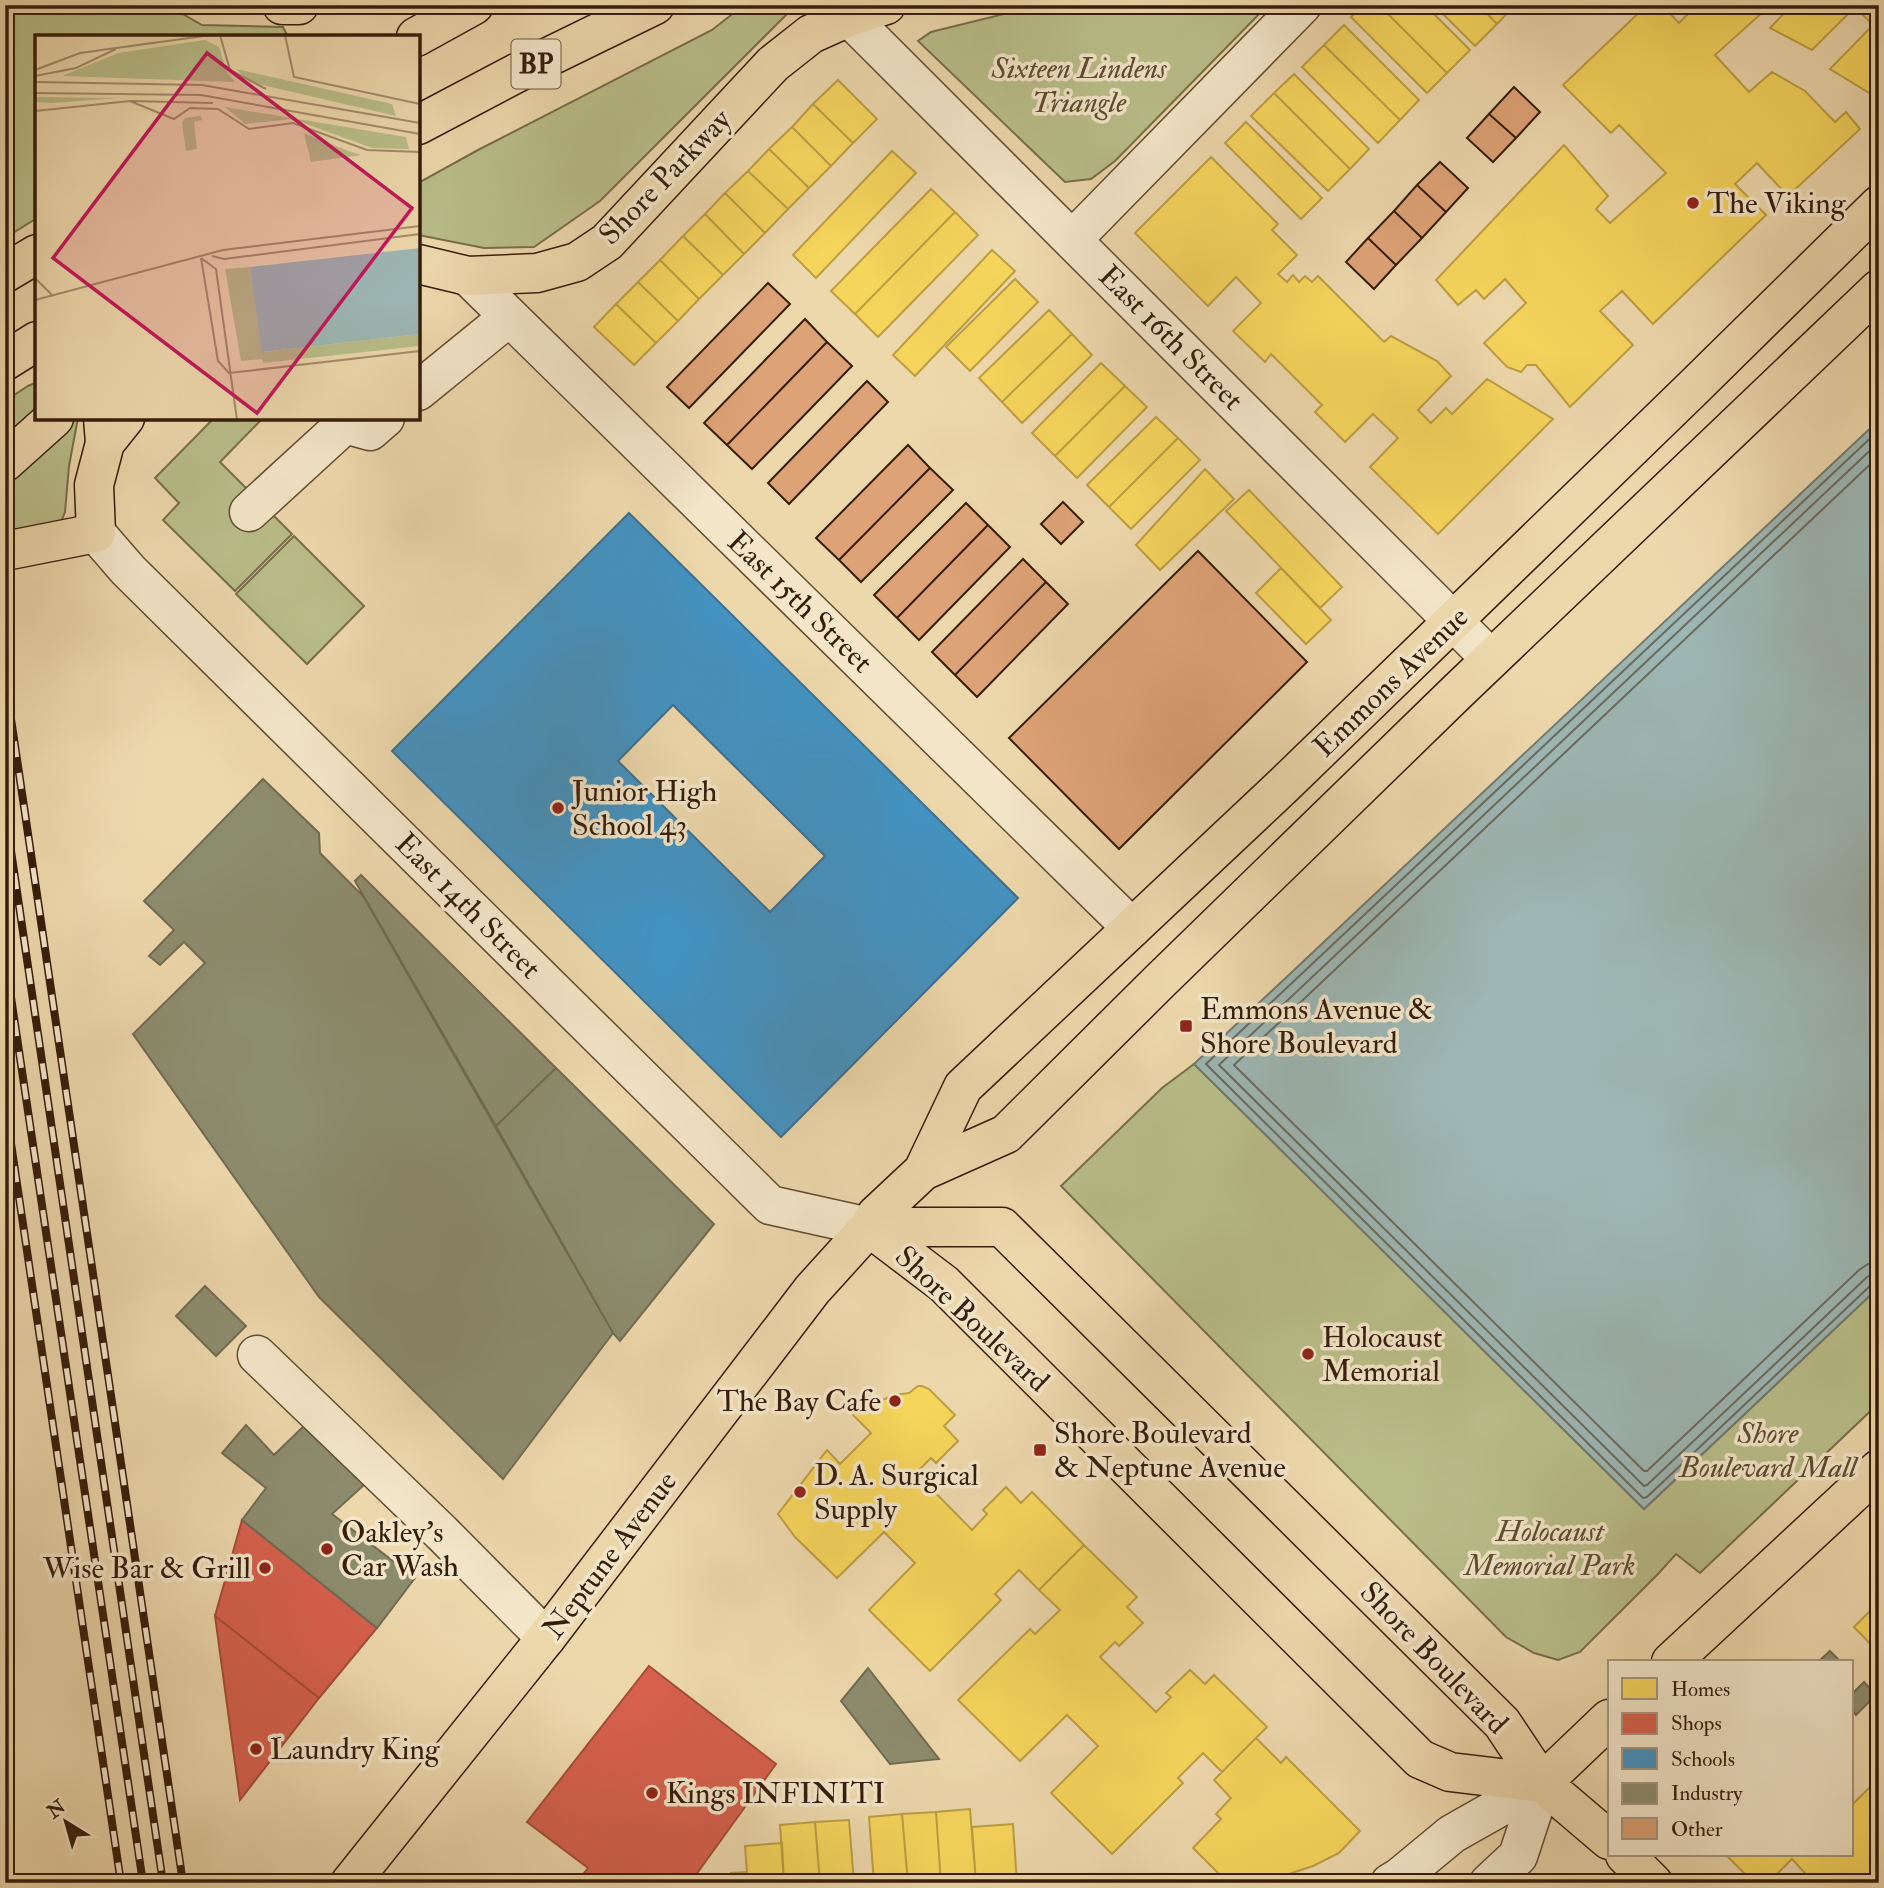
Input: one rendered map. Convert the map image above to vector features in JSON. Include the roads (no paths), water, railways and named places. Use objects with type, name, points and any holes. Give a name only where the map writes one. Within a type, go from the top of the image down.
[{"type":"main road","points":[[282,5],[299,5]]},
{"type":"main road","points":[[420,35],[474,5]]},
{"type":"main road","name":"BP","points":[[420,124],[655,5]]},
{"type":"main road","name":"Shore Parkway","points":[[420,264],[468,276],[537,273],[577,262],[607,243],[773,64],[811,34],[886,5]]},
{"type":"main road","points":[[420,145],[530,66]]},
{"type":"main road","name":"Emmons Avenue","points":[[923,1171],[963,1087],[1276,793],[1879,205]]},
{"type":"main road","points":[[5,274],[35,255]]},
{"type":"main road","name":"Emmons Avenue","points":[[869,1227],[876,1215],[923,1171],[1006,1134],[1491,659],[1879,289]]},
{"type":"main road","points":[[5,361],[35,342]]},
{"type":"main road","points":[[5,462],[52,420]]},
{"type":"main road","points":[[5,551],[96,533],[94,485],[111,427]]},
{"type":"main road","name":"Neptune Avenue","points":[[350,1883],[546,1639],[812,1290],[869,1227]]},
{"type":"main road","name":"Shore Boulevard","points":[[869,1227],[944,1284],[1420,1759],[1450,1772],[1542,1783]]},
{"type":"main road","name":"Shore Boulevard","points":[[869,1227],[1002,1227],[1503,1723],[1542,1783]]},
{"type":"main road","points":[[1673,1660],[1879,1469]]},
{"type":"main road","points":[[1608,1720],[1542,1783],[1608,1839]]},
{"type":"main road","points":[[1626,1856],[1653,1883]]},
{"type":"street","points":[[1073,239],[1302,5]]},
{"type":"street","name":"East 16th Street","points":[[849,18],[1491,659]]},
{"type":"street","name":"East 15th Street","points":[[468,276],[1132,928]]},
{"type":"street","points":[[420,389],[509,317]]},
{"type":"street","points":[[249,512],[345,424],[370,430],[382,420]]},
{"type":"street","name":"East 14th Street","points":[[96,533],[137,580],[770,1205],[869,1227]]},
{"type":"street","points":[[257,1355],[442,1533],[546,1639]]},
{"type":"street","points":[[1390,1883],[1451,1833],[1542,1783]]},
{"type":"street","points":[[1489,1883],[1518,1856],[1542,1783]]},
{"type":"water","points":[[1879,420],[1879,1287],[1644,1509],[1194,1064]]},
{"type":"railway","points":[[5,678],[183,1883]]},
{"type":"railway","points":[[5,810],[163,1883]]},
{"type":"railway","points":[[5,957],[143,1883]]},
{"type":"railway","points":[[5,1103],[121,1883]]},
{"type":"place","name":"The Viking","points":[[1693,203]]},
{"type":"place","name":"Junior High School 43","points":[[558,808]]},
{"type":"place","name":"Emmons Avenue & Shore Boulevard","points":[[1186,1026]]},
{"type":"place","name":"Holocaust Memorial","points":[[1308,1354]]},
{"type":"place","name":"The Bay Cafe","points":[[895,1401]]},
{"type":"place","name":"Shore Boulevard & Neptune Avenue","points":[[1040,1450]]},
{"type":"place","name":"D. A. Surgical Supply","points":[[800,1492]]},
{"type":"place","name":"Oakley's Car Wash","points":[[327,1549]]},
{"type":"place","name":"Wise Bar & Grill","points":[[265,1568]]},
{"type":"place","name":"Laundry King","points":[[256,1749]]},
{"type":"place","name":"Kings INFINITI","points":[[652,1793]]},
{"type":"park label","name":"Sixteen Lindens Triangle","points":[[1079,85]]},
{"type":"park label","name":"Shore Boulevard Mall","points":[[1768,1450]]},
{"type":"park label","name":"Holocaust Memorial Park","points":[[1550,1548]]}]
